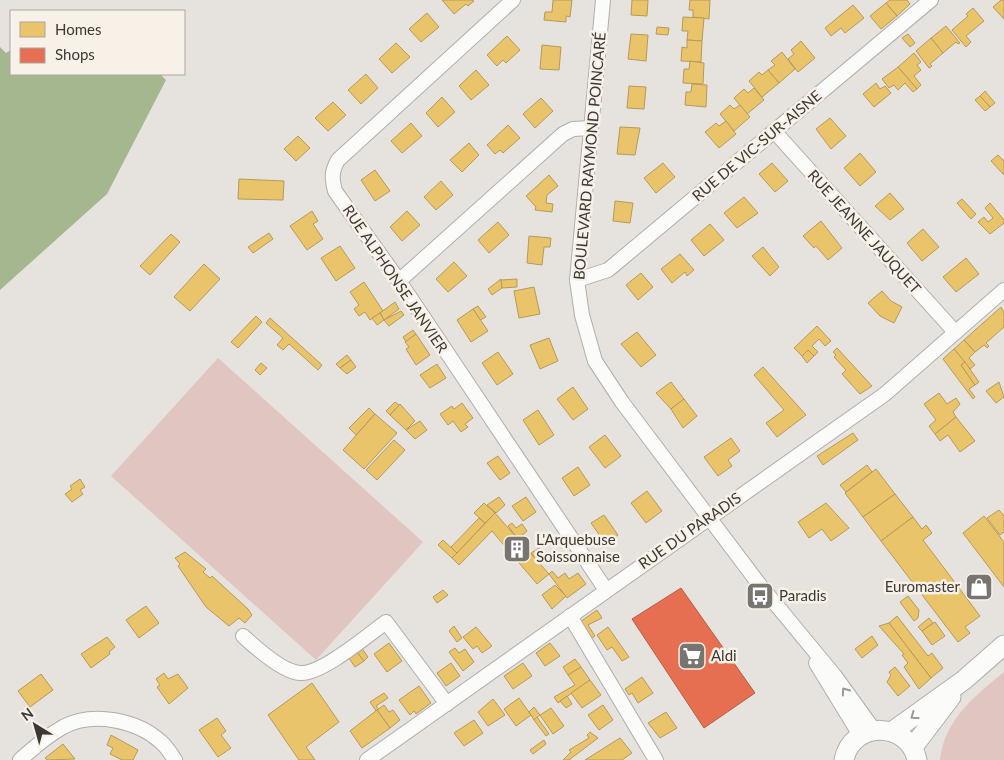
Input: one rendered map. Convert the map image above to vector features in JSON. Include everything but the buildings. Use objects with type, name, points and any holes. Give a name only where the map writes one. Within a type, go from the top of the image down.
[{"type":"main road","points":[[844,760],[851,744],[876,732],[964,680],[1004,645]]},
{"type":"main road","points":[[876,732],[904,738],[915,754],[964,680]]},
{"type":"street","name":"RUE ALPHONSE JANVIER","points":[[512,0],[338,160],[332,171],[335,191],[399,281],[606,590]]},
{"type":"street","name":"BOULEVARD RAYMOND POINCARÉ","points":[[603,0],[577,280],[582,315],[595,361],[628,410],[798,632],[835,676],[876,732]]},
{"type":"street","name":"RUE DE VIC-SUR-AISNE","points":[[577,280],[608,270],[931,0]]},
{"type":"street","points":[[399,281],[563,134],[573,129],[591,128]]},
{"type":"street","name":"RUE JEANNE JAUQUET","points":[[774,131],[955,332]]},
{"type":"street","name":"RUE DU PARADIS","points":[[367,760],[885,394],[1004,290]]},
{"type":"street","points":[[570,616],[656,760]]},
{"type":"street","points":[[243,636],[267,657],[300,673],[316,671],[386,622],[447,704]]},
{"type":"street","points":[[20,760],[34,747],[64,726],[90,720],[117,720],[141,728],[162,742],[176,760]]},
{"type":"shaded area","points":[[0,47],[6,53],[10,51],[10,75],[161,75],[166,80],[107,194],[0,290]]},
{"type":"shaded area","points":[[218,358],[423,542],[316,660],[111,476]]},
{"type":"shaded area","points":[[1004,672],[1004,760],[940,760],[943,746],[954,721],[982,690]]},
{"type":"place","name":"L'Arquebuse Soissonnaise","points":[[517,549]]},
{"type":"place","name":"Euromaster","points":[[979,587]]},
{"type":"place","name":"Paradis","points":[[760,596]]},
{"type":"place","name":"Aldi","points":[[692,656]]}]
